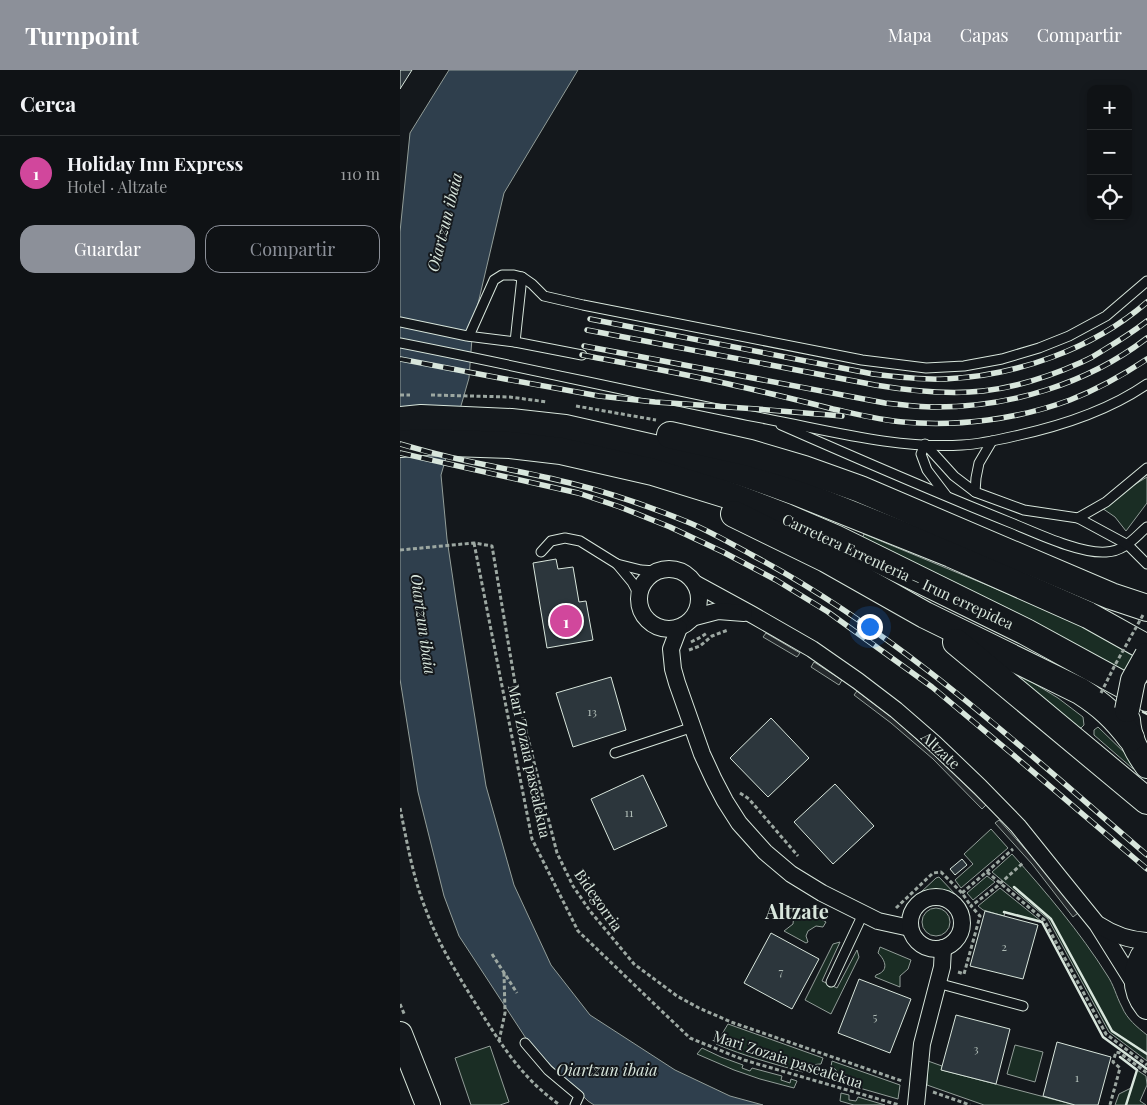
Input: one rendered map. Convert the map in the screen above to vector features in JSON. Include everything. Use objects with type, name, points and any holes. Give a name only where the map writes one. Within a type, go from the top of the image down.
[{"type":"main road","name":"Carretera Errenteria – Irun errepidea","points":[[400,420],[422,418],[510,421],[565,428],[658,449],[743,473],[952,554],[1088,615],[1147,648]]},
{"type":"main road","name":"Carretera Errenteria – Irun errepidea","points":[[400,444],[422,442],[510,421],[561,450],[653,472],[734,497],[835,538],[1026,632],[1137,704]]},
{"type":"main road","points":[[565,428],[618,424],[750,453],[804,469],[860,489],[1145,611]]},
{"type":"main road","points":[[653,472],[727,511],[826,559],[925,616],[1080,691],[1116,719],[1131,738],[1147,766]]},
{"type":"main road","points":[[925,616],[1147,801]]},
{"type":"main road","points":[[1131,738],[1129,729],[1137,704],[1133,680],[1147,655]]},
{"type":"main road","points":[[1142,998],[1136,981],[1137,971],[1147,950]]},
{"type":"main road","points":[[400,1034],[428,1105]]},
{"type":"street","points":[[650,623],[659,628],[669,630],[688,624],[695,617],[699,608],[698,588],[686,573],[676,569],[656,571],[642,585],[639,595],[639,606],[643,615],[650,623],[676,650]]},
{"type":"street","name":"Altzate","points":[[696,584],[812,649],[896,710],[934,743],[1018,826],[1097,924],[1142,998]]},
{"type":"street","name":"Altzate","points":[[695,617],[718,611],[751,614]]},
{"type":"street","points":[[679,628],[673,669],[702,754],[725,801],[739,823],[765,852],[791,874],[822,893],[878,921],[910,928]]},
{"type":"street","points":[[932,896],[941,896],[956,905],[962,919],[960,934],[956,940],[944,948],[936,949],[922,945],[912,935],[910,928],[912,911],[917,904],[932,896]]},
{"type":"street","name":"Altzate","points":[[1097,924],[1121,936],[1147,941]]},
{"type":"street","points":[[916,1105],[922,1044],[942,967],[944,948]]},
{"type":"lane","points":[[468,336],[494,280],[502,275],[514,275],[522,277],[544,296],[583,305],[862,360],[926,368],[973,364],[1002,359],[1039,348],[1069,336],[1106,316],[1147,281]]},
{"type":"lane","points":[[515,342],[522,277]]},
{"type":"lane","points":[[400,322],[468,336],[515,342],[582,355]]},
{"type":"lane","points":[[400,343],[695,405],[885,440],[925,444],[962,445],[992,441],[1046,429],[1091,414],[1147,384]]},
{"type":"lane","points":[[764,418],[947,497],[1046,537],[1084,550],[1114,551],[1128,545],[1147,527]]},
{"type":"lane","points":[[975,492],[979,463],[992,441]]},
{"type":"lane","points":[[925,444],[954,476],[975,492],[1024,510],[1078,518],[1128,545],[1147,564]]},
{"type":"lane","points":[[925,444],[921,454],[927,470],[947,497]]},
{"type":"lane","points":[[1078,518],[1106,502],[1147,468]]},
{"type":"lane","points":[[541,552],[551,541],[565,538],[580,541],[617,564],[641,570],[656,571]]},
{"type":"lane","points":[[617,564],[632,582],[639,595]]},
{"type":"lane","points":[[615,752],[693,727]]},
{"type":"lane","points":[[831,982],[863,914]]},
{"type":"lane","points":[[938,983],[1023,1006]]},
{"type":"lane","points":[[525,1043],[548,1070],[579,1096],[575,1105]]},
{"type":"path","points":[[427,395],[444,394],[510,421]]},
{"type":"path","points":[[400,395],[418,395]]},
{"type":"path","name":"Bidegorria","points":[[400,550],[474,544],[492,546],[517,695],[557,853],[572,886],[634,964],[677,996],[698,1008],[730,1022],[970,1105]]},
{"type":"path","name":"Mari Zozaia pasealekua","points":[[474,544],[532,839],[578,931],[690,1038],[744,1060],[899,1105]]},
{"type":"path","points":[[1101,693],[1145,611]]},
{"type":"path","points":[[676,650],[700,646],[712,636],[728,630],[734,630]]},
{"type":"path","points":[[738,791],[749,799],[801,860]]},
{"type":"path","points":[[400,808],[407,846],[425,909],[452,965],[499,1041],[528,1078],[545,1095],[560,1105]]},
{"type":"path","points":[[962,893],[1013,849],[1008,843]]},
{"type":"path","points":[[971,906],[1024,862],[1019,856]]},
{"type":"path","points":[[888,910],[895,909],[933,873],[941,872],[962,893],[980,916],[964,974],[942,967]]},
{"type":"path","points":[[987,872],[1044,920],[1106,1034],[1147,1065]]},
{"type":"path","points":[[492,954],[517,993]]},
{"type":"path","points":[[499,1041],[505,1013],[504,973]]},
{"type":"path","points":[[1110,1105],[1120,1068],[1113,1062],[1116,1052],[1147,1073]]},
{"type":"green space","points":[[1147,477],[1147,503],[1126,531],[1115,517],[1099,506]]},
{"type":"green space","points":[[864,534],[1069,619],[1147,661],[1147,687],[862,539]]},
{"type":"green space","points":[[986,654],[1058,698],[1083,717],[1084,725],[1081,728],[1074,729]]},
{"type":"green space","points":[[1098,727],[1128,756],[1136,770],[1094,735],[1094,730]]},
{"type":"green space","points":[[991,829],[1008,848],[961,888],[955,880],[973,864],[964,854]]},
{"type":"green space","points":[[1012,854],[1074,928],[1097,959],[1127,1015],[1147,1035],[1147,1061],[1109,1032],[1048,919],[992,872]]},
{"type":"green space","points":[[987,876],[995,882],[973,900],[967,893]]},
{"type":"green space","points":[[939,877],[956,895],[938,889],[920,893],[936,878]]},
{"type":"green space","points":[[1000,888],[1042,922],[1005,912],[1004,916],[983,910],[978,906]]},
{"type":"green space","points":[[799,906],[826,922],[823,927],[816,926],[808,931],[806,936],[808,942],[806,943],[784,931],[793,924],[794,914]]},
{"type":"green space","points":[[936,908],[946,912],[950,922],[946,932],[936,936],[926,932],[922,922],[926,912]]},
{"type":"green space","points":[[840,942],[822,981],[837,988],[857,950],[859,957],[831,1014],[805,1000],[833,944]]},
{"type":"green space","points":[[880,947],[911,960],[908,969],[900,976],[900,987],[875,977],[883,971],[885,965],[878,953]]},
{"type":"green space","points":[[728,1024],[823,1058],[821,1064],[811,1066],[803,1072],[748,1056],[716,1044]]},
{"type":"green space","points":[[1015,1045],[1043,1052],[1035,1082],[1007,1074]]},
{"type":"green space","points":[[490,1046],[509,1102],[500,1105],[471,1105],[455,1058]]},
{"type":"green space","points":[[702,1048],[743,1065],[742,1068],[750,1071],[752,1068],[782,1076],[781,1080],[790,1083],[791,1079],[797,1081],[794,1088],[734,1070],[697,1054]]},
{"type":"green space","points":[[832,1061],[900,1085],[898,1099],[842,1083],[836,1070],[831,1066]]},
{"type":"green space","points":[[928,1061],[942,1066],[942,1070],[1075,1105],[984,1105],[927,1085]]},
{"type":"green space","points":[[1137,1070],[1146,1076],[1147,1085],[1140,1101],[1146,1105],[1115,1105],[1119,1094],[1131,1088]]},
{"type":"green space","points":[[841,1093],[849,1095],[849,1100],[856,1101],[858,1097],[885,1105],[854,1105],[840,1101]]},
{"type":"shaded area","points":[[766,633],[800,653],[797,657],[763,637]]},
{"type":"shaded area","points":[[814,662],[842,680],[839,685],[811,667]]},
{"type":"shaded area","points":[[857,691],[894,719],[986,805],[982,809],[933,759],[891,723],[854,695]]},
{"type":"shaded area","points":[[999,820],[1035,860],[1078,913],[1073,917],[1032,864],[995,823]]},
{"type":"water","name":"Oiartzun ibaia","points":[[449,70],[578,70],[504,193],[473,325],[469,378],[441,475],[447,539],[486,786],[514,885],[551,965],[590,1015],[675,1070],[730,1096],[763,1105],[594,1105],[531,1046],[459,936],[444,896],[418,792],[400,679],[400,232],[410,133]]},
{"type":"building","points":[[400,70],[412,70],[400,89]]},
{"type":"building","points":[[556,559],[558,569],[573,567],[579,602],[586,601],[593,640],[547,648],[533,563]]},
{"type":"building","points":[[611,677],[626,730],[573,747],[556,693]]},
{"type":"building","points":[[771,718],[809,758],[768,797],[730,758]]},
{"type":"building","points":[[643,775],[667,826],[614,850],[591,799]]},
{"type":"building","points":[[835,784],[874,826],[833,864],[794,822]]},
{"type":"building","points":[[962,859],[967,865],[955,875],[950,869]]},
{"type":"building","points":[[985,911],[1038,925],[1023,979],[970,966]]},
{"type":"building","points":[[771,933],[819,959],[792,1009],[744,983]]},
{"type":"building","points":[[859,979],[911,999],[890,1053],[838,1033]]},
{"type":"building","points":[[956,1015],[1010,1029],[996,1084],[941,1070]]},
{"type":"building","points":[[1057,1042],[1111,1057],[1098,1105],[1075,1105],[1043,1096]]},
{"type":"railway","points":[[590,319],[873,374],[918,379],[945,379],[999,372],[1026,366],[1052,357],[1103,333],[1126,319],[1147,302]]},
{"type":"railway","points":[[587,330],[875,385],[916,391],[956,393],[1008,387],[1058,372],[1085,361],[1125,337],[1147,321]]},
{"type":"railway","points":[[584,346],[885,403],[935,407],[992,403],[1047,390],[1099,368],[1147,338]]},
{"type":"railway","points":[[582,355],[718,382],[868,417],[924,423],[988,420],[1050,407],[1100,386],[1147,359]]},
{"type":"railway","points":[[400,359],[599,396],[842,416]]},
{"type":"railway","points":[[400,444],[447,457],[601,491],[646,506],[714,534],[806,586],[908,656],[1005,733],[1147,855]]},
{"type":"railway","points":[[400,453],[578,493],[620,507],[670,527],[776,580],[828,612],[932,687],[1147,869]]},
{"type":"wall","points":[[1143,712],[1147,714]]},
{"type":"wall","points":[[1014,887],[1051,919],[1112,1031],[1147,1054]]},
{"type":"wall","points":[[1004,912],[1042,922],[1103,1037],[1147,1069]]},
{"type":"wall","points":[[1120,1057],[1137,1070],[1126,1105]]},
{"type":"place","name":"Holiday Inn Express","points":[[566,621]]},
{"type":"district","name":"Altzate","points":[[797,910]]}]
